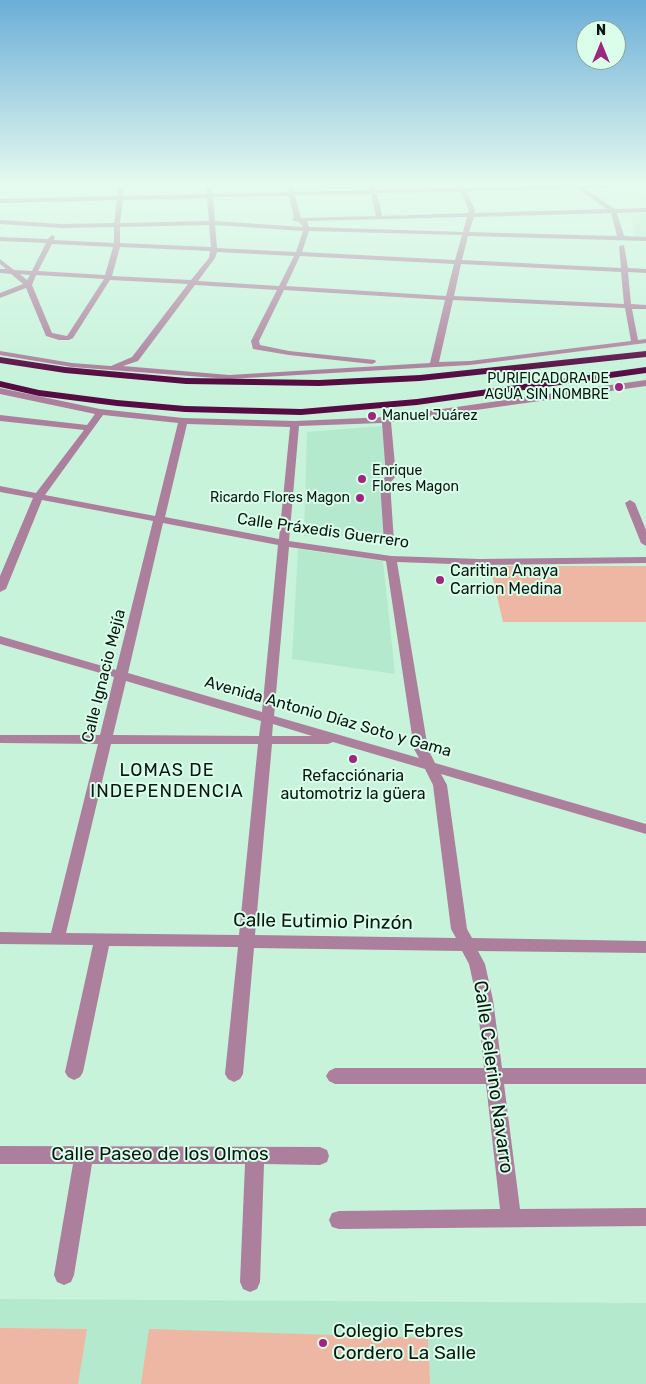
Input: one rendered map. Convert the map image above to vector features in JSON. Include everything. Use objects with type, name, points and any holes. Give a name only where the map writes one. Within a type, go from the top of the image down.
[{"type":"highway","points":[[600,359],[646,350]]},
{"type":"highway","points":[[0,360],[65,370],[186,381],[320,383],[420,378],[646,354]]},
{"type":"highway","points":[[0,384],[39,393],[185,410],[301,412],[370,408],[646,370]]},
{"type":"highway","points":[[514,389],[646,382]]},
{"type":"highway","points":[[0,390],[24,390]]},
{"type":"highway","points":[[39,393],[77,407]]},
{"type":"street","points":[[0,296],[28,284],[45,248]]},
{"type":"street","points":[[0,261],[28,284],[49,334],[52,337],[63,339],[72,335],[108,278],[116,248]]},
{"type":"street","points":[[167,248],[646,271]]},
{"type":"street","points":[[300,248],[255,341],[256,347],[289,353],[409,366]]},
{"type":"street","points":[[434,365],[462,248]]},
{"type":"street","points":[[622,248],[628,306],[635,342]]},
{"type":"street","points":[[108,368],[135,359],[212,258],[214,250]]},
{"type":"street","points":[[0,271],[450,298],[646,307]]},
{"type":"street","points":[[0,353],[72,365],[229,377],[470,363],[646,341]]},
{"type":"street","points":[[135,359],[140,364],[157,372]]},
{"type":"street","points":[[0,390],[100,412],[183,421],[295,424],[386,420],[646,382]]},
{"type":"street","points":[[0,589],[40,496],[100,412]]},
{"type":"street","points":[[0,418],[90,428]]},
{"type":"street","points":[[386,420],[391,476],[385,483],[389,542]]},
{"type":"street","name":"Calle Ignacio Mejía","points":[[57,939],[183,421]]},
{"type":"street","points":[[234,1074],[295,424]]},
{"type":"street","name":"Calle Práxedis Guerrero","points":[[0,489],[284,543],[391,559],[480,562],[646,560]]},
{"type":"street","points":[[630,503],[646,542]]},
{"type":"street","name":"Calle Celerino Navarro","points":[[391,559],[421,749],[440,785],[459,929],[477,964],[485,1000],[511,1218]]},
{"type":"street","name":"Avenida Antonio Díaz Soto y Gama","points":[[0,640],[646,829]]},
{"type":"street","points":[[0,739],[345,740]]},
{"type":"street","name":"Calle Eutimio Pinzón","points":[[0,938],[646,947]]},
{"type":"street","points":[[74,1072],[102,939]]},
{"type":"street","points":[[336,1076],[646,1076]]},
{"type":"street","name":"Calle Paseo de los Olmos","points":[[0,1155],[320,1156]]},
{"type":"street","points":[[64,1275],[84,1155]]},
{"type":"street","points":[[250,1282],[255,1156]]},
{"type":"street","points":[[339,1220],[646,1217]]},
{"type":"shaded area","points":[[382,426],[387,477],[379,478],[385,536],[304,536],[307,432]]},
{"type":"shaded area","points":[[298,549],[383,561],[395,674],[292,659]]},
{"type":"shaded area","points":[[490,566],[646,566],[646,622],[503,622]]},
{"type":"shaded area","name":"Colegio Febres Cordero La Salle","points":[[0,1299],[646,1303],[646,1384],[0,1384]]},
{"type":"shaded area","points":[[0,1328],[87,1329],[78,1384],[0,1384]]},
{"type":"shaded area","points":[[149,1329],[428,1338],[430,1384],[141,1384]]},
{"type":"place","name":"PURIFICADORA DE AGUA SIN NOMBRE","points":[[619,387]]},
{"type":"place","name":"Manuel Juárez","points":[[372,416]]},
{"type":"place","name":"Enrique Flores Magon","points":[[362,479]]},
{"type":"place","name":"Ricardo Flores Magon","points":[[360,498]]},
{"type":"place","name":"Caritina Anaya Carrion Medina","points":[[440,580]]},
{"type":"place","name":"Refacciónaria automotriz la güera","points":[[353,759]]},
{"type":"place","name":"Colegio Febres Cordero La Salle","points":[[323,1343]]},
{"type":"district","name":"LOMAS DE INDEPENDENCIA","points":[[167,781]]}]
